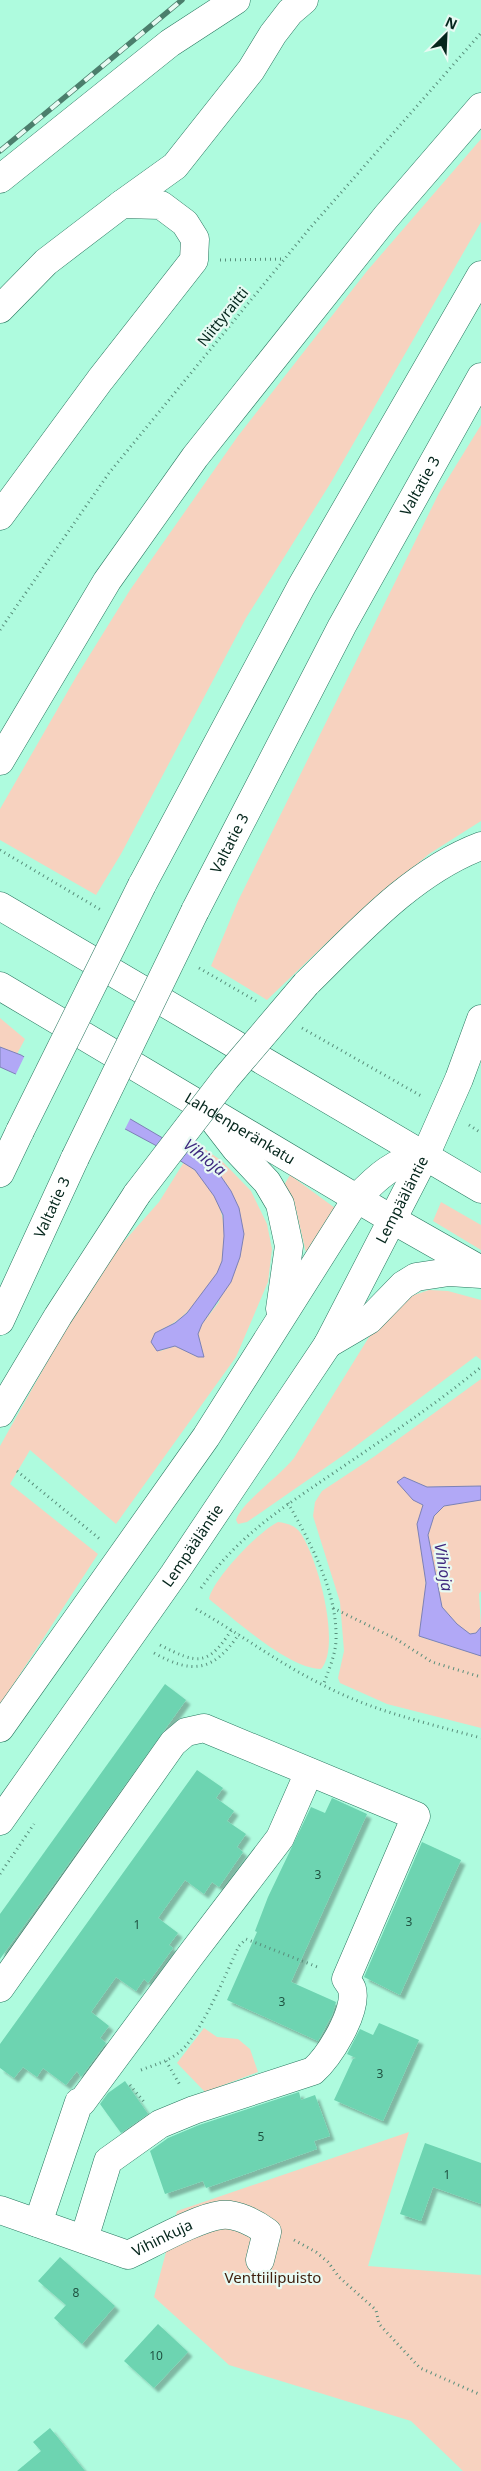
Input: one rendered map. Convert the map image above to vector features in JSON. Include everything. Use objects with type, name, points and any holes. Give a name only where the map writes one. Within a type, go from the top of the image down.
[{"type":"main road","points":[[0,179],[170,43],[236,0]]},
{"type":"main road","points":[[0,309],[46,262],[175,166],[252,70],[273,34],[290,12],[304,0]]},
{"type":"main road","points":[[0,761],[107,581],[196,457],[386,217],[481,107]]},
{"type":"main road","points":[[0,516],[100,380],[194,260],[195,239],[185,223],[161,205],[122,204]]},
{"type":"main road","points":[[0,1173],[142,885],[301,587],[481,275]]},
{"type":"main road","name":"Valtatie 3","points":[[0,1321],[75,1158],[195,911],[342,626],[481,377]]},
{"type":"main road","points":[[0,1413],[58,1316],[137,1194],[226,1078],[306,984],[382,910],[427,876],[472,849]]},
{"type":"main road","points":[[0,906],[481,1189]]},
{"type":"main road","name":"Lahdenperänkatu","points":[[0,986],[393,1220],[481,1270]]},
{"type":"main road","points":[[425,1156],[446,1111],[481,1019]]},
{"type":"main road","points":[[202,1105],[236,1149],[267,1182],[280,1204],[289,1246],[277,1323]]},
{"type":"main road","name":"Lempääläntie","points":[[0,1728],[206,1437],[357,1198],[376,1178],[393,1166],[409,1158],[425,1156]]},
{"type":"main road","name":"Lempääläntie","points":[[0,1821],[174,1574],[328,1344],[425,1156]]},
{"type":"main road","points":[[328,1344],[369,1320],[403,1285],[416,1277],[449,1272],[481,1274]]},
{"type":"main road","points":[[0,1988],[173,1743],[186,1732],[204,1728],[416,1816],[346,1979],[352,1989],[352,2004],[333,2049],[324,2062],[313,2070],[194,2110],[160,2124],[108,2161],[84,2239]]},
{"type":"main road","points":[[38,2223],[79,2102],[82,2102],[112,2064],[190,1956],[280,1838],[309,1772]]},
{"type":"main road","name":"Vihinkuja","points":[[0,2210],[128,2255],[187,2227],[221,2215],[245,2219],[267,2232]]},
{"type":"main road","points":[[260,2260],[267,2232]]},
{"type":"path","name":"Niittyraitti","points":[[0,630],[108,473],[285,259],[481,33]]},
{"type":"path","points":[[194,260],[285,259]]},
{"type":"path","points":[[0,850],[108,914]]},
{"type":"path","points":[[193,964],[261,1004]]},
{"type":"path","points":[[295,1024],[481,1133]]},
{"type":"path","points":[[199,1590],[232,1548],[249,1532],[460,1384],[481,1367]]},
{"type":"path","points":[[17,1471],[105,1544]]},
{"type":"path","points":[[288,1504],[310,1542],[333,1608],[336,1640],[333,1658],[323,1686]]},
{"type":"path","points":[[333,1608],[396,1638],[432,1662],[481,1677]]},
{"type":"path","points":[[196,1609],[232,1628],[257,1648],[323,1686],[382,1711],[481,1738]]},
{"type":"path","points":[[160,1645],[185,1658],[195,1660],[214,1652],[232,1628]]},
{"type":"path","points":[[154,1653],[174,1664],[199,1667],[220,1657],[238,1634]]},
{"type":"path","points":[[149,1661],[165,1637]]},
{"type":"path","points":[[0,1874],[39,1817]]},
{"type":"path","points":[[132,2073],[166,2061],[179,2053],[205,2018],[239,1946],[246,1939],[346,1979]]},
{"type":"path","points":[[129,2083],[160,2124]]},
{"type":"path","points":[[267,2232],[300,2242],[328,2262],[339,2278],[376,2310],[379,2324],[420,2368],[481,2395]]},
{"type":"green space","points":[[481,139],[481,222],[330,484],[246,618],[121,854],[96,895],[0,840],[0,809],[76,677],[130,590],[238,436],[367,271]]},
{"type":"green space","points":[[481,425],[481,821],[429,854],[342,928],[267,1000],[211,966],[238,901],[439,493]]},
{"type":"green space","points":[[0,1018],[25,1039],[17,1054],[0,1047]]},
{"type":"green space","points":[[199,1145],[222,1161],[251,1191],[267,1224],[272,1249],[268,1282],[236,1357],[116,1524],[30,1450],[10,1484],[98,1554],[0,1705],[0,1446],[68,1325],[112,1255],[159,1202],[184,1162],[205,1181],[219,1205],[225,1232],[225,1246],[231,1191],[220,1175],[192,1154]],"holes":[[[225,1248],[219,1302],[202,1324],[198,1334],[204,1357],[198,1357],[175,1346],[160,1351],[162,1329],[183,1316],[200,1297],[218,1271]]]},
{"type":"green space","points":[[290,1175],[335,1208],[307,1257],[294,1201],[284,1185]]},
{"type":"green space","points":[[441,1202],[481,1225],[481,1250],[433,1221]]},
{"type":"green space","points":[[429,1290],[448,1291],[481,1300],[481,1360],[476,1356],[348,1452],[247,1522],[238,1524],[236,1520],[246,1505],[294,1458],[369,1337],[411,1296]]},
{"type":"green space","points":[[481,1379],[481,1486],[427,1487],[404,1477],[417,1502],[423,1505],[426,1594],[419,1634],[421,1637],[481,1656],[481,1728],[387,1704],[340,1683],[338,1678],[344,1651],[340,1602],[313,1516],[315,1502],[322,1491],[375,1456]]},
{"type":"green space","points":[[481,1500],[481,1591],[479,1594],[481,1627],[476,1633],[470,1634],[457,1624],[442,1607],[428,1535],[434,1516],[444,1506]]},
{"type":"green space","points":[[278,1522],[295,1527],[299,1531],[313,1559],[319,1579],[325,1600],[329,1641],[327,1657],[321,1669],[308,1667],[294,1661],[262,1642],[209,1599],[212,1590],[238,1556],[260,1535]]},
{"type":"green space","points":[[204,2028],[217,2037],[238,2039],[250,2049],[258,2072],[205,2092],[177,2063]]},
{"type":"green space","name":"Venttiilipuisto","points":[[409,2132],[368,2266],[481,2275],[481,2471],[463,2471],[411,2421],[229,2365],[154,2297],[177,2211]]},
{"type":"shaded area","points":[[0,1047],[21,1055],[202,1161],[220,1175],[231,1191],[239,1208],[244,1234],[240,1257],[231,1282],[202,1324],[198,1334],[204,1357],[198,1357],[175,1346],[157,1351],[151,1342],[155,1333],[175,1323],[187,1313],[217,1273],[222,1261],[224,1236],[223,1215],[214,1196],[195,1170],[155,1145],[60,1094],[0,1067]]},
{"type":"shaded area","points":[[404,1477],[427,1487],[481,1486],[481,1500],[444,1506],[434,1516],[428,1535],[442,1607],[457,1624],[470,1634],[476,1633],[481,1627],[481,1656],[419,1636],[426,1583],[417,1524],[423,1505],[413,1500],[397,1482]]},
{"type":"pier","points":[[25,1055],[131,1117],[124,1131],[59,1096],[15,1076]]},
{"type":"building","points":[[165,1684],[186,1700],[0,1959],[0,1914]]},
{"type":"building","points":[[197,1770],[223,1788],[216,1798],[234,1811],[227,1821],[246,1834],[237,1847],[243,1852],[219,1887],[212,1882],[204,1894],[185,1880],[158,1918],[178,1933],[169,1945],[173,1948],[148,1983],[144,1979],[136,1991],[116,1977],[91,2012],[109,2026],[100,2038],[106,2043],[81,2077],[77,2071],[66,2085],[43,2068],[37,2077],[23,2067],[14,2078],[0,2068],[0,2044]]},
{"type":"building","points":[[332,1798],[367,1814],[291,1982],[336,2002],[332,2015],[318,2041],[227,2000],[257,1932],[255,1931],[268,1897],[311,1807],[325,1813]]},
{"type":"building","points":[[422,1842],[461,1860],[400,1995],[364,1977]]},
{"type":"building","points":[[379,2023],[419,2040],[383,2121],[334,2100],[353,2059],[356,2058],[347,2054],[360,2029],[373,2035]]},
{"type":"building","points":[[125,2081],[148,2114],[121,2133],[100,2104],[108,2093]]},
{"type":"building","points":[[299,2092],[301,2100],[315,2095],[330,2136],[314,2141],[317,2149],[206,2188],[203,2181],[165,2194],[150,2151],[168,2138],[199,2125]]},
{"type":"building","points":[[425,2143],[481,2163],[481,2204],[433,2187],[421,2221],[400,2214]]},
{"type":"building","points":[[60,2257],[115,2306],[82,2344],[54,2318],[66,2305],[38,2281]]},
{"type":"building","points":[[158,2324],[188,2352],[154,2388],[124,2361]]},
{"type":"building","points":[[50,2428],[85,2471],[17,2471],[41,2451],[33,2442]]},
{"type":"railway","points":[[0,151],[182,0]]},
{"type":"water label","name":"Vihioja","points":[[205,1157]]},
{"type":"water label","name":"Vihioja","points":[[444,1567]]}]
